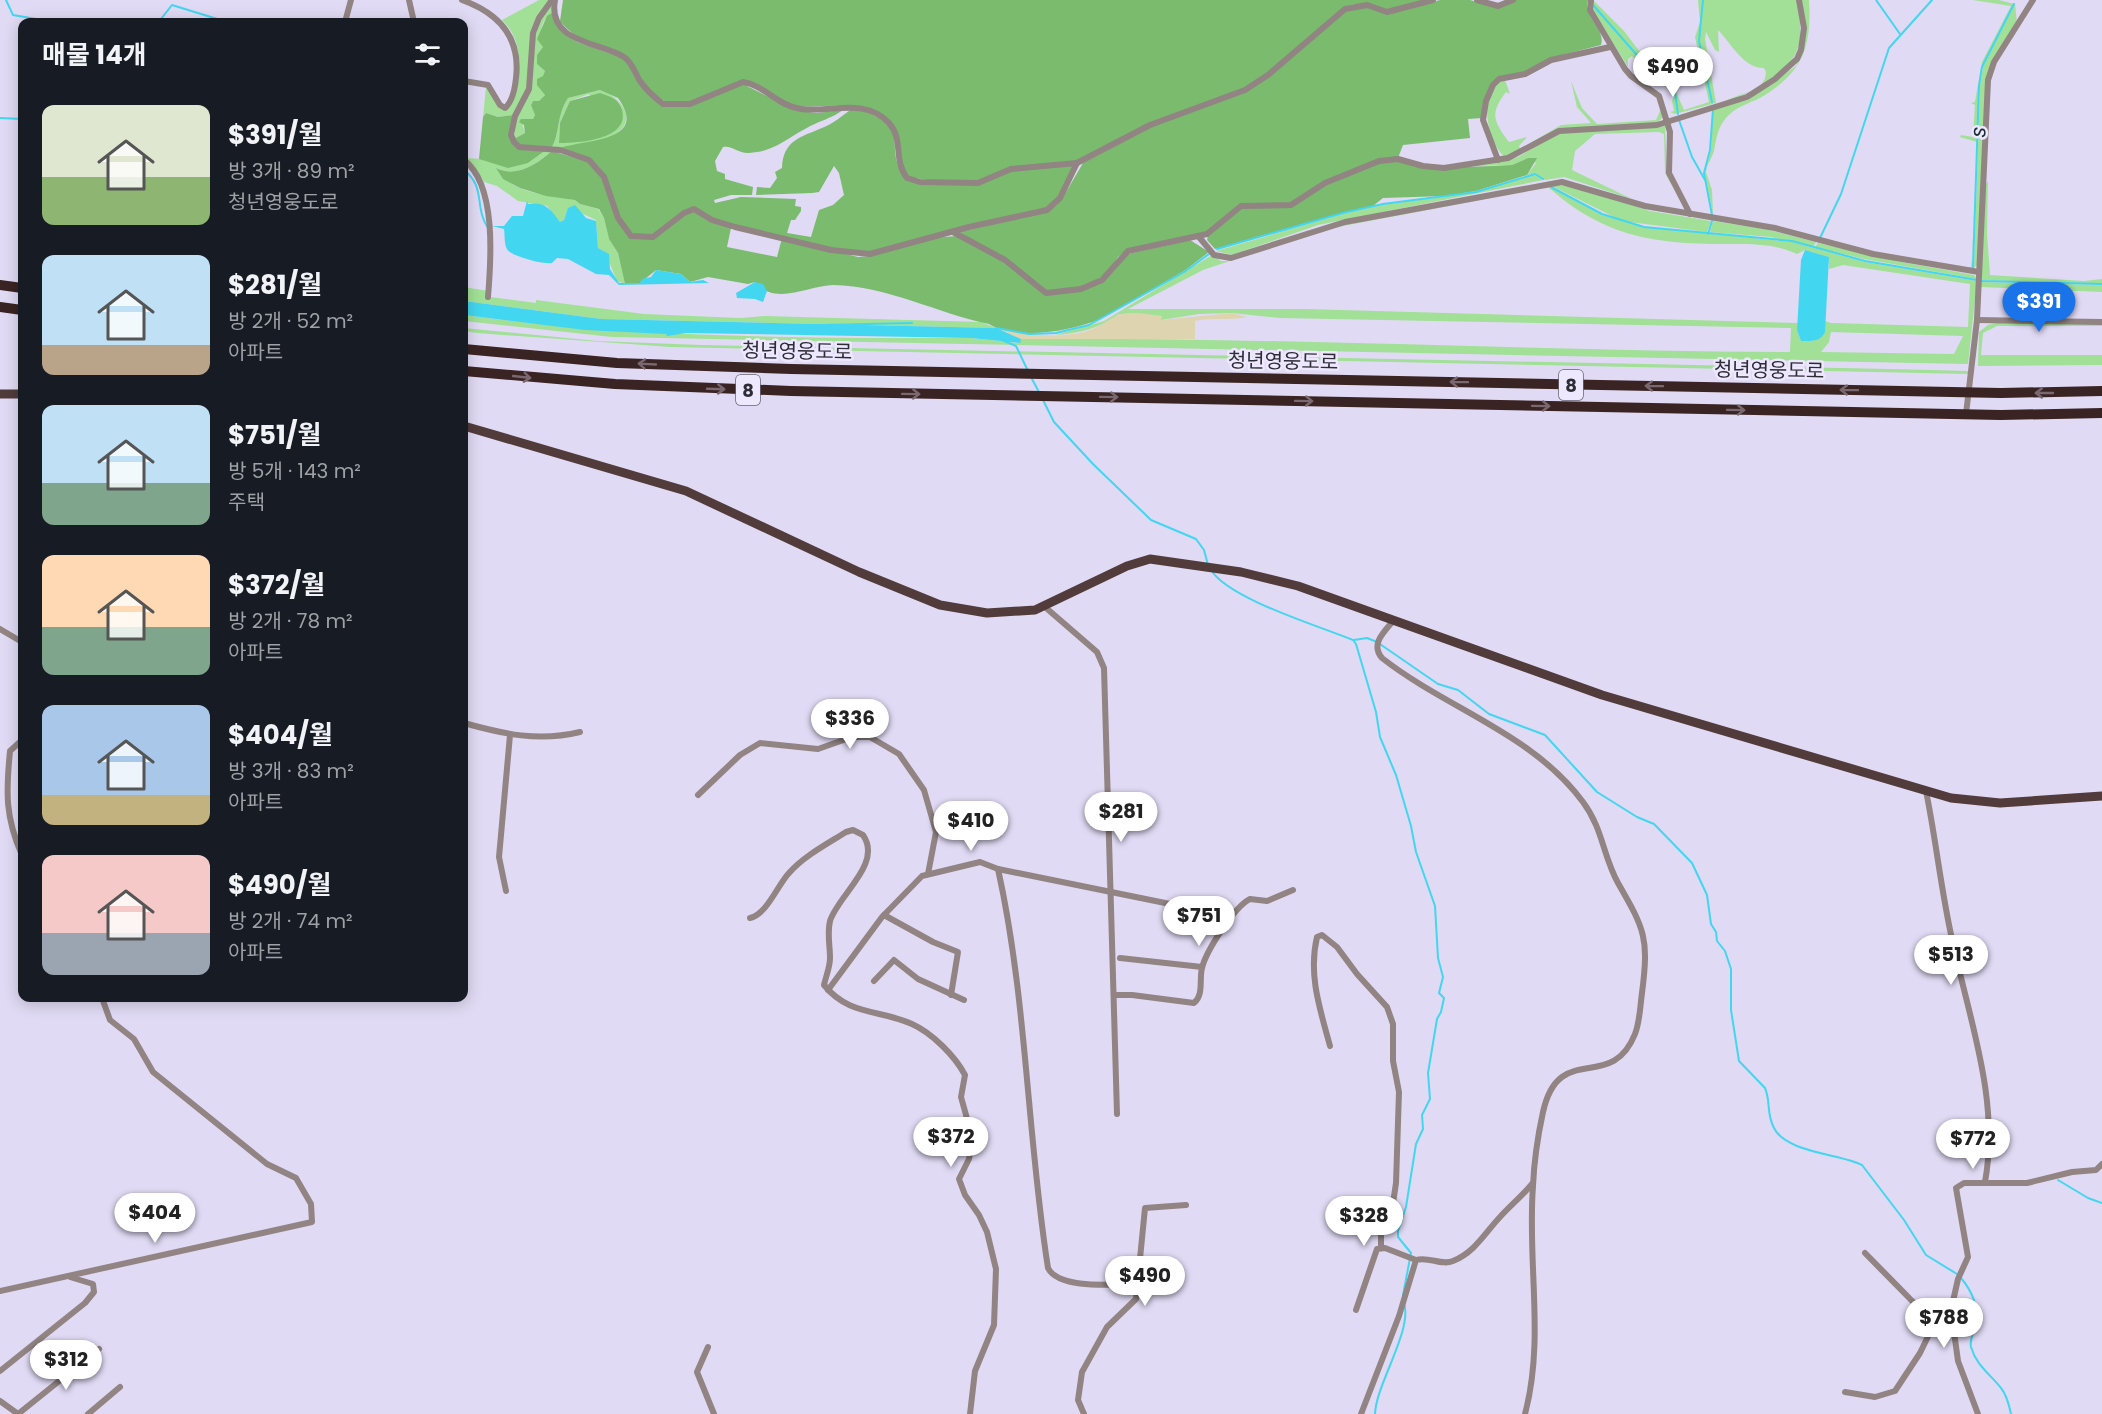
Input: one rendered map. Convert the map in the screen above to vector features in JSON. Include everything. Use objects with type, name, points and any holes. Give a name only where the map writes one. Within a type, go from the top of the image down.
[{"type":"highway","points":[[0,285],[18,287]]},
{"type":"highway","points":[[0,307],[18,309]]},
{"type":"highway","name":"청년영웅도로","points":[[468,349],[662,365],[1969,392],[2102,391]]},
{"type":"highway","name":"청년영웅도로","points":[[468,371],[554,380],[685,388],[1966,414],[2102,413]]},
{"type":"main road","points":[[0,394],[18,394]]},
{"type":"main road","points":[[468,427],[686,491],[932,603],[971,612],[998,614],[1045,607],[1139,561],[1160,559],[1218,567],[1279,580],[1602,695],[1926,791],[1985,803],[2102,796]]},
{"type":"street","points":[[346,18],[351,0]]},
{"type":"street","points":[[409,0],[413,18]]},
{"type":"street","points":[[462,0],[484,8],[507,28],[518,64],[513,94],[505,108],[488,85],[468,82]]},
{"type":"street","points":[[554,0],[539,18],[533,33],[530,89],[515,116],[512,135],[514,142],[519,147],[560,150],[589,160],[604,177],[618,218],[632,236],[653,237],[684,213],[694,209],[712,220],[735,227],[859,255],[870,254],[1047,210],[1060,198],[1077,163]]},
{"type":"street","points":[[554,0],[557,20],[568,34],[578,41],[626,58],[641,84],[663,104],[690,104],[743,82],[751,83],[775,100],[795,108],[817,111],[853,106],[881,117],[893,129],[899,142],[900,168],[907,178],[920,182],[978,183],[1011,169],[1077,163],[1150,125],[1245,90],[1268,75],[1305,45],[1337,14],[1353,5],[1367,5],[1388,12],[1433,0]]},
{"type":"street","points":[[1477,0],[1498,6],[1513,0]]},
{"type":"street","points":[[1591,0],[1590,10],[1610,47],[1631,76],[1659,96],[1670,132],[1669,173],[1690,214]]},
{"type":"street","points":[[953,232],[1005,260],[1039,288],[1052,293],[1081,289],[1102,280],[1128,251],[1207,234],[1241,206],[1291,205],[1325,183],[1379,161],[1398,159],[1423,166],[1444,168],[1498,160],[1517,155],[1559,131],[1647,126],[1747,97],[1791,67],[1801,50],[1803,39],[1799,0]]},
{"type":"street","points":[[1966,414],[1977,320],[1988,80],[1994,62],[2033,0]]},
{"type":"street","points":[[1498,160],[1483,120],[1486,101],[1493,85],[1499,79],[1525,74],[1551,60],[1610,47]]},
{"type":"street","points":[[468,164],[482,184],[492,239],[488,297]]},
{"type":"street","points":[[1199,237],[1215,255],[1231,258],[1346,222],[1562,182],[1645,206],[1775,228],[1873,254],[1979,276]]},
{"type":"street","points":[[1977,320],[2102,322]]},
{"type":"street","points":[[1045,607],[1097,652],[1103,662],[1118,1114]]},
{"type":"street","points":[[1394,620],[1376,646],[1382,658],[1534,753],[1561,776],[1584,803],[1604,839],[1612,871],[1637,917],[1646,944],[1635,1035],[1614,1062],[1601,1068],[1568,1071],[1556,1081],[1544,1109],[1533,1184],[1534,1371],[1525,1414]]},
{"type":"street","points":[[0,629],[18,640]]},
{"type":"street","points":[[468,724],[510,735],[557,738],[580,732]]},
{"type":"street","points":[[506,891],[498,857],[510,735]]},
{"type":"street","points":[[698,795],[740,755],[760,743],[818,749],[852,737],[870,737],[898,754],[924,790],[936,832],[928,874]]},
{"type":"street","points":[[18,744],[10,751],[6,808],[18,846]]},
{"type":"street","points":[[1926,791],[1947,916],[1987,1098],[1989,1149],[1984,1182]]},
{"type":"street","points":[[750,918],[759,913],[783,880],[799,863],[846,832],[852,830],[863,835],[868,850],[865,863],[839,903],[829,924],[830,963],[824,985],[843,1004],[919,1028],[952,1056],[965,1075],[962,1097],[973,1140],[969,1159],[959,1179],[965,1195],[979,1215],[987,1232],[996,1269],[994,1325],[975,1371],[970,1414]]},
{"type":"street","points":[[828,990],[884,915],[913,884],[928,874],[980,862],[998,869],[1111,894],[1175,905]]},
{"type":"street","points":[[998,869],[1019,1002],[1034,1176],[1048,1268],[1055,1277],[1069,1282],[1137,1284]]},
{"type":"street","points":[[1114,995],[1194,1003],[1200,996],[1202,967],[1224,927],[1245,901],[1254,898],[1268,901],[1293,890]]},
{"type":"street","points":[[884,915],[933,942],[958,952],[951,995]]},
{"type":"street","points":[[1330,1046],[1318,1002],[1314,973],[1315,945],[1317,937],[1322,935],[1337,947],[1357,974],[1387,1007],[1393,1024],[1393,1061],[1399,1092],[1396,1183],[1392,1210],[1381,1231],[1381,1248],[1374,1254],[1356,1311]]},
{"type":"street","points":[[1120,958],[1202,967]]},
{"type":"street","points":[[874,981],[894,960],[918,979],[964,1000]]},
{"type":"street","points":[[0,1291],[312,1222],[310,1204],[296,1178],[267,1164],[153,1072],[134,1039],[110,1020],[103,1002]]},
{"type":"street","points":[[1978,1414],[1959,1361],[1951,1310],[1968,1253],[1956,1188],[1964,1183],[2027,1184],[2072,1172],[2096,1170],[2102,1164]]},
{"type":"street","points":[[1381,1248],[1416,1260],[1427,1258],[1446,1263],[1468,1253],[1481,1242],[1499,1218],[1533,1184]]},
{"type":"street","points":[[1084,1414],[1078,1400],[1082,1372],[1107,1327],[1136,1299],[1145,1208],[1186,1205]]},
{"type":"street","points":[[1864,1253],[1920,1309],[1936,1320]]},
{"type":"street","points":[[1360,1414],[1395,1328],[1416,1260]]},
{"type":"street","points":[[0,1371],[85,1303],[94,1292],[93,1284],[82,1279],[63,1276]]},
{"type":"street","points":[[1845,1392],[1875,1397],[1895,1391],[1920,1353],[1936,1320],[1951,1310]]},
{"type":"street","points":[[708,1347],[697,1372],[714,1414]]},
{"type":"street","points":[[0,1401],[18,1414],[99,1349]]},
{"type":"street","points":[[88,1414],[120,1387]]},
{"type":"green space","points":[[539,0],[550,0],[538,17],[527,89],[513,115],[498,117],[486,113],[483,117],[486,87],[505,111],[517,76],[516,41],[502,20]]},
{"type":"green space","points":[[563,0],[1427,0],[1401,9],[1390,10],[1361,4],[1345,7],[1267,74],[1244,89],[1166,118],[1077,162],[1021,167],[984,181],[928,180],[908,177],[901,167],[894,128],[864,108],[853,105],[795,107],[751,82],[687,103],[662,100],[649,90],[630,63],[567,29],[560,21]]},
{"type":"green space","points":[[1440,0],[1470,0],[1498,8],[1516,0],[1588,0],[1589,12],[1602,39],[1601,45],[1550,58],[1524,73],[1498,77],[1482,118],[1468,119],[1470,138],[1403,145],[1398,158],[1379,159],[1291,203],[1240,204],[1206,233],[1128,249],[1118,257],[1107,274],[1081,288],[1046,291],[960,232],[1048,212],[1062,199],[1083,163],[1151,127],[1269,77],[1346,10],[1367,6],[1387,14]]},
{"type":"green space","points":[[1593,0],[1624,31],[1649,64],[1670,78],[1684,110],[1709,102],[1695,37],[1700,22],[1698,0],[1797,0],[1800,25],[1799,45],[1796,53],[1782,70],[1759,86],[1765,79],[1764,68],[1744,60],[1718,30],[1719,52],[1715,50],[1706,32],[1705,39],[1716,103],[1675,114],[1670,112],[1674,111],[1672,101],[1674,95],[1668,80],[1648,71],[1632,56],[1628,59],[1628,67],[1592,9]]},
{"type":"green space","points":[[1801,0],[1809,0],[1808,33],[1806,46],[1801,58],[1794,70],[1773,90],[1733,112],[1723,122],[1719,131],[1706,172],[1712,190],[1713,215],[1705,173],[1711,150],[1713,108],[1748,100],[1796,66],[1801,57]]},
{"type":"green space","points":[[1973,0],[1999,0],[2014,4],[1982,67],[1977,142],[1960,137],[1961,135],[1973,137],[1975,105],[1971,103],[1975,102],[1982,62],[2011,6]]},
{"type":"green space","points":[[2015,4],[2017,23],[1990,71],[1978,264],[1974,268],[1980,86],[1983,67]]},
{"type":"green space","points":[[551,5],[553,12],[543,23],[541,37],[543,47],[537,55],[537,64],[545,71],[542,88],[545,95],[539,101],[533,101],[531,104],[535,115],[533,119],[521,119],[525,133],[514,139],[516,116],[527,98],[534,34],[540,18]]},
{"type":"green space","points":[[553,12],[567,36],[577,42],[625,59],[663,105],[694,103],[743,84],[795,110],[817,113],[843,110],[765,150],[745,153],[723,147],[715,161],[717,171],[725,174],[725,179],[753,187],[752,195],[731,195],[714,200],[715,203],[741,197],[796,199],[795,206],[801,207],[801,211],[795,220],[791,220],[787,233],[811,237],[819,210],[833,205],[844,195],[839,173],[834,166],[819,192],[756,195],[757,187],[770,188],[777,178],[775,172],[782,168],[783,159],[790,145],[800,137],[830,124],[853,108],[873,115],[885,122],[891,130],[899,167],[906,179],[985,183],[1011,171],[1073,165],[1060,198],[1046,209],[870,253],[831,249],[712,219],[694,208],[653,236],[632,235],[624,225],[599,167],[558,149],[595,141],[619,132],[626,124],[626,113],[618,98],[600,90],[568,98],[551,148],[520,146],[514,139],[525,133],[524,125],[519,122],[521,119],[533,119],[535,115],[531,105],[533,101],[539,101],[545,95],[537,85],[537,79],[543,76],[545,71],[537,64],[537,55],[543,47],[537,39],[547,16]]},
{"type":"green space","points":[[1505,80],[1510,94],[1506,92],[1497,106],[1497,123],[1509,142],[1527,137],[1519,146],[1520,149],[1561,125],[1591,123],[1577,107],[1571,81],[1582,108],[1597,124],[1656,120],[1661,109],[1663,117],[1657,123],[1558,129],[1505,157],[1493,140],[1487,116],[1490,93],[1496,85]]},
{"type":"green space","points":[[600,90],[620,103],[626,115],[626,122],[615,135],[602,140],[574,147],[551,148],[568,98]],"holes":[[[589,94],[610,134],[559,143],[560,123],[570,101]]]},
{"type":"green space","points":[[1750,91],[1737,98],[1724,102],[1730,99]]},
{"type":"green space","points":[[600,93],[613,98],[621,106],[622,120],[618,128],[601,138],[559,143],[560,123],[570,101]]},
{"type":"green space","points":[[486,113],[498,117],[513,115],[512,144],[546,150],[528,163],[508,168],[479,159],[483,117]]},
{"type":"green space","points":[[1665,126],[1667,173],[1672,186],[1665,173],[1664,134],[1659,132],[1595,134],[1575,151],[1572,170],[1632,199],[1564,177],[1545,180],[1535,173],[1527,175],[1536,163],[1528,158],[1512,165],[1466,166],[1518,157],[1559,133]]},
{"type":"green space","points":[[546,150],[552,151],[540,161],[526,168],[505,171],[497,168],[511,184],[532,192],[575,200],[580,204],[598,209],[604,218],[609,239],[618,253],[625,284],[617,281],[605,252],[598,248],[596,220],[581,213],[567,211],[564,220],[560,222],[547,206],[518,201],[497,186],[484,182],[468,158],[484,159],[489,162],[528,163]]},
{"type":"green space","points":[[552,151],[588,162],[602,178],[616,219],[631,238],[643,239],[659,235],[684,215],[693,211],[731,228],[727,247],[777,257],[782,238],[858,257],[870,256],[933,238],[956,236],[1004,261],[1045,294],[1082,291],[1103,281],[1124,255],[1190,240],[1209,252],[1184,271],[1102,318],[1076,327],[1029,333],[1000,329],[893,295],[853,287],[833,285],[776,294],[767,291],[755,282],[748,284],[708,277],[690,282],[681,274],[656,270],[640,283],[625,284],[618,253],[609,239],[604,218],[599,209],[580,204],[575,200],[546,196],[520,188],[503,179],[496,168],[511,172],[518,171],[539,161]]},
{"type":"green space","points":[[1528,158],[1537,158],[1527,175],[1476,191],[1445,196],[1383,198],[1373,206],[1215,249],[1207,240],[1208,236],[1242,207],[1291,206],[1318,189],[1380,162],[1398,161],[1423,168],[1512,165]]},
{"type":"green space","points":[[1535,175],[1543,180],[1318,225],[1232,255],[1216,251],[1343,214],[1383,205],[1476,192]]},
{"type":"green space","points":[[1975,178],[1972,269],[1965,267],[1971,267],[1972,259]]},
{"type":"green space","points":[[1988,181],[1987,234],[1990,275],[2084,281],[2102,279],[2102,284],[1981,280],[1985,186]]},
{"type":"green space","points":[[1546,185],[1602,215],[1644,227],[1792,242],[1865,262],[1977,281],[1968,364],[612,337],[468,321],[468,316],[527,323],[653,332],[780,337],[971,338],[1019,343],[1021,339],[1213,340],[1790,352],[1791,328],[1280,318],[1232,313],[1199,314],[1161,320],[1119,314],[1088,329],[1055,335],[1104,321],[1212,255],[1221,261],[1226,261],[1321,229],[1538,189],[1322,230],[1203,270],[1128,309],[1306,309],[1798,323],[1797,330],[1801,341],[1812,341],[1819,338],[1824,331],[1825,321],[1968,327],[1970,284],[1843,265],[1829,269],[1829,257],[1805,250],[1797,254],[1762,245],[1699,244],[1651,239],[1629,234],[1587,216]],"holes":[[[1831,332],[1963,336],[1954,354],[1821,352],[1829,342]]]},
{"type":"green space","points":[[1570,185],[1650,211],[1711,221],[1707,232],[1622,221],[1552,186]]},
{"type":"green space","points":[[1713,221],[1765,229],[1816,242],[1813,247],[1771,237],[1710,232]]},
{"type":"green space","points":[[1818,243],[1974,275],[1977,279],[1864,259],[1815,247]]},
{"type":"green space","points":[[1981,282],[2102,285],[2102,292],[1981,287]]},
{"type":"green space","points":[[468,288],[488,291],[490,297],[536,303],[536,300],[644,314],[981,322],[996,328],[601,319],[468,302]]},
{"type":"green space","points":[[1996,323],[2102,323],[2102,326],[1997,326],[1983,333],[1981,355],[2102,355],[2102,365],[1978,366],[1979,332],[1988,325]]},
{"type":"green space","points":[[468,328],[597,341],[701,345],[1890,369],[1969,371],[1969,374],[671,347],[468,332]]},
{"type":"sand","points":[[1126,313],[1162,316],[1161,320],[1233,313],[1247,317],[1195,321],[1195,339],[1021,339],[996,328],[1029,334],[1062,335],[1088,331]]},
{"type":"water","points":[[527,201],[528,204],[544,205],[560,222],[564,220],[568,208],[575,205],[586,218],[596,221],[598,248],[609,254],[610,269],[619,283],[640,283],[642,279],[651,277],[656,270],[681,274],[690,282],[703,280],[709,283],[619,285],[609,275],[596,274],[568,259],[557,258],[552,263],[542,263],[514,254],[506,247],[504,229],[492,226],[504,226],[512,216],[523,216]]},
{"type":"water","points":[[1805,250],[1829,257],[1825,332],[1812,341],[1801,341],[1797,330],[1801,260]]},
{"type":"water","points":[[755,282],[763,284],[767,291],[763,302],[737,298],[736,293]]},
{"type":"water","points":[[468,302],[601,319],[996,328],[1021,339],[1020,343],[971,338],[686,333],[667,336],[666,334],[585,330],[468,315]]},
{"type":"waterway","points":[[6,0],[13,15],[30,18]]},
{"type":"waterway","points":[[1703,0],[1699,41],[1712,102]]},
{"type":"waterway","points":[[1876,0],[1900,34]]},
{"type":"waterway","points":[[1820,238],[1841,194],[1889,48],[1932,0]]},
{"type":"waterway","name":"s","points":[[1973,268],[1979,86],[1982,67],[2014,4]]},
{"type":"waterway","points":[[162,18],[172,5],[214,18]]},
{"type":"waterway","points":[[1593,5],[1643,62],[1670,80],[1675,92],[1678,114]]},
{"type":"waterway","points":[[1712,215],[1704,173],[1710,150],[1713,109]]},
{"type":"waterway","points":[[0,118],[18,119]]},
{"type":"waterway","points":[[1679,120],[1692,157],[1705,180]]},
{"type":"waterway","points":[[468,174],[478,190],[481,212],[488,228]]},
{"type":"waterway","points":[[1217,249],[1383,204],[1476,192],[1535,174],[1543,179]]},
{"type":"waterway","points":[[1551,187],[1602,214],[1644,227],[1792,241],[1865,261],[1983,281],[2102,284]]},
{"type":"waterway","points":[[1708,234],[1712,221]]},
{"type":"waterway","points":[[996,328],[1029,334],[1056,333],[1089,325],[1184,272],[1209,254]]},
{"type":"waterway","points":[[822,325],[912,323]]},
{"type":"waterway","points":[[737,324],[755,324]]},
{"type":"waterway","points":[[1002,340],[1016,346],[1028,371]]},
{"type":"waterway","points":[[1032,379],[1039,392]]},
{"type":"waterway","points":[[1043,400],[1054,422],[1093,464],[1151,520],[1196,539],[1204,550],[1208,565]]},
{"type":"waterway","points":[[1211,570],[1221,581],[1255,601],[1353,640],[1356,644],[1376,712],[1380,737],[1396,775],[1416,852],[1435,906],[1438,958],[1443,977],[1439,993],[1444,998],[1437,1019],[1428,1073],[1430,1099],[1422,1115],[1423,1129],[1416,1144],[1406,1207],[1398,1231],[1398,1237],[1411,1253],[1403,1295]]},
{"type":"waterway","points":[[1354,640],[1367,638],[1377,642],[1438,684],[1458,690],[1489,714],[1545,735],[1597,792],[1637,817],[1654,824],[1692,863],[1707,895],[1711,924],[1716,932],[1717,941],[1725,951],[1731,969],[1731,1010],[1739,1061],[1765,1088],[1774,1128],[1790,1143],[1862,1165],[1904,1220],[1926,1255],[1957,1274]]},
{"type":"waterway","points":[[2058,1180],[2088,1198],[2102,1203]]},
{"type":"waterway","points":[[1961,1278],[1972,1294],[1977,1313],[1971,1341],[1973,1353],[2003,1391],[2011,1414]]},
{"type":"waterway","points":[[1375,1414],[1381,1388],[1403,1328],[1404,1303]]}]
